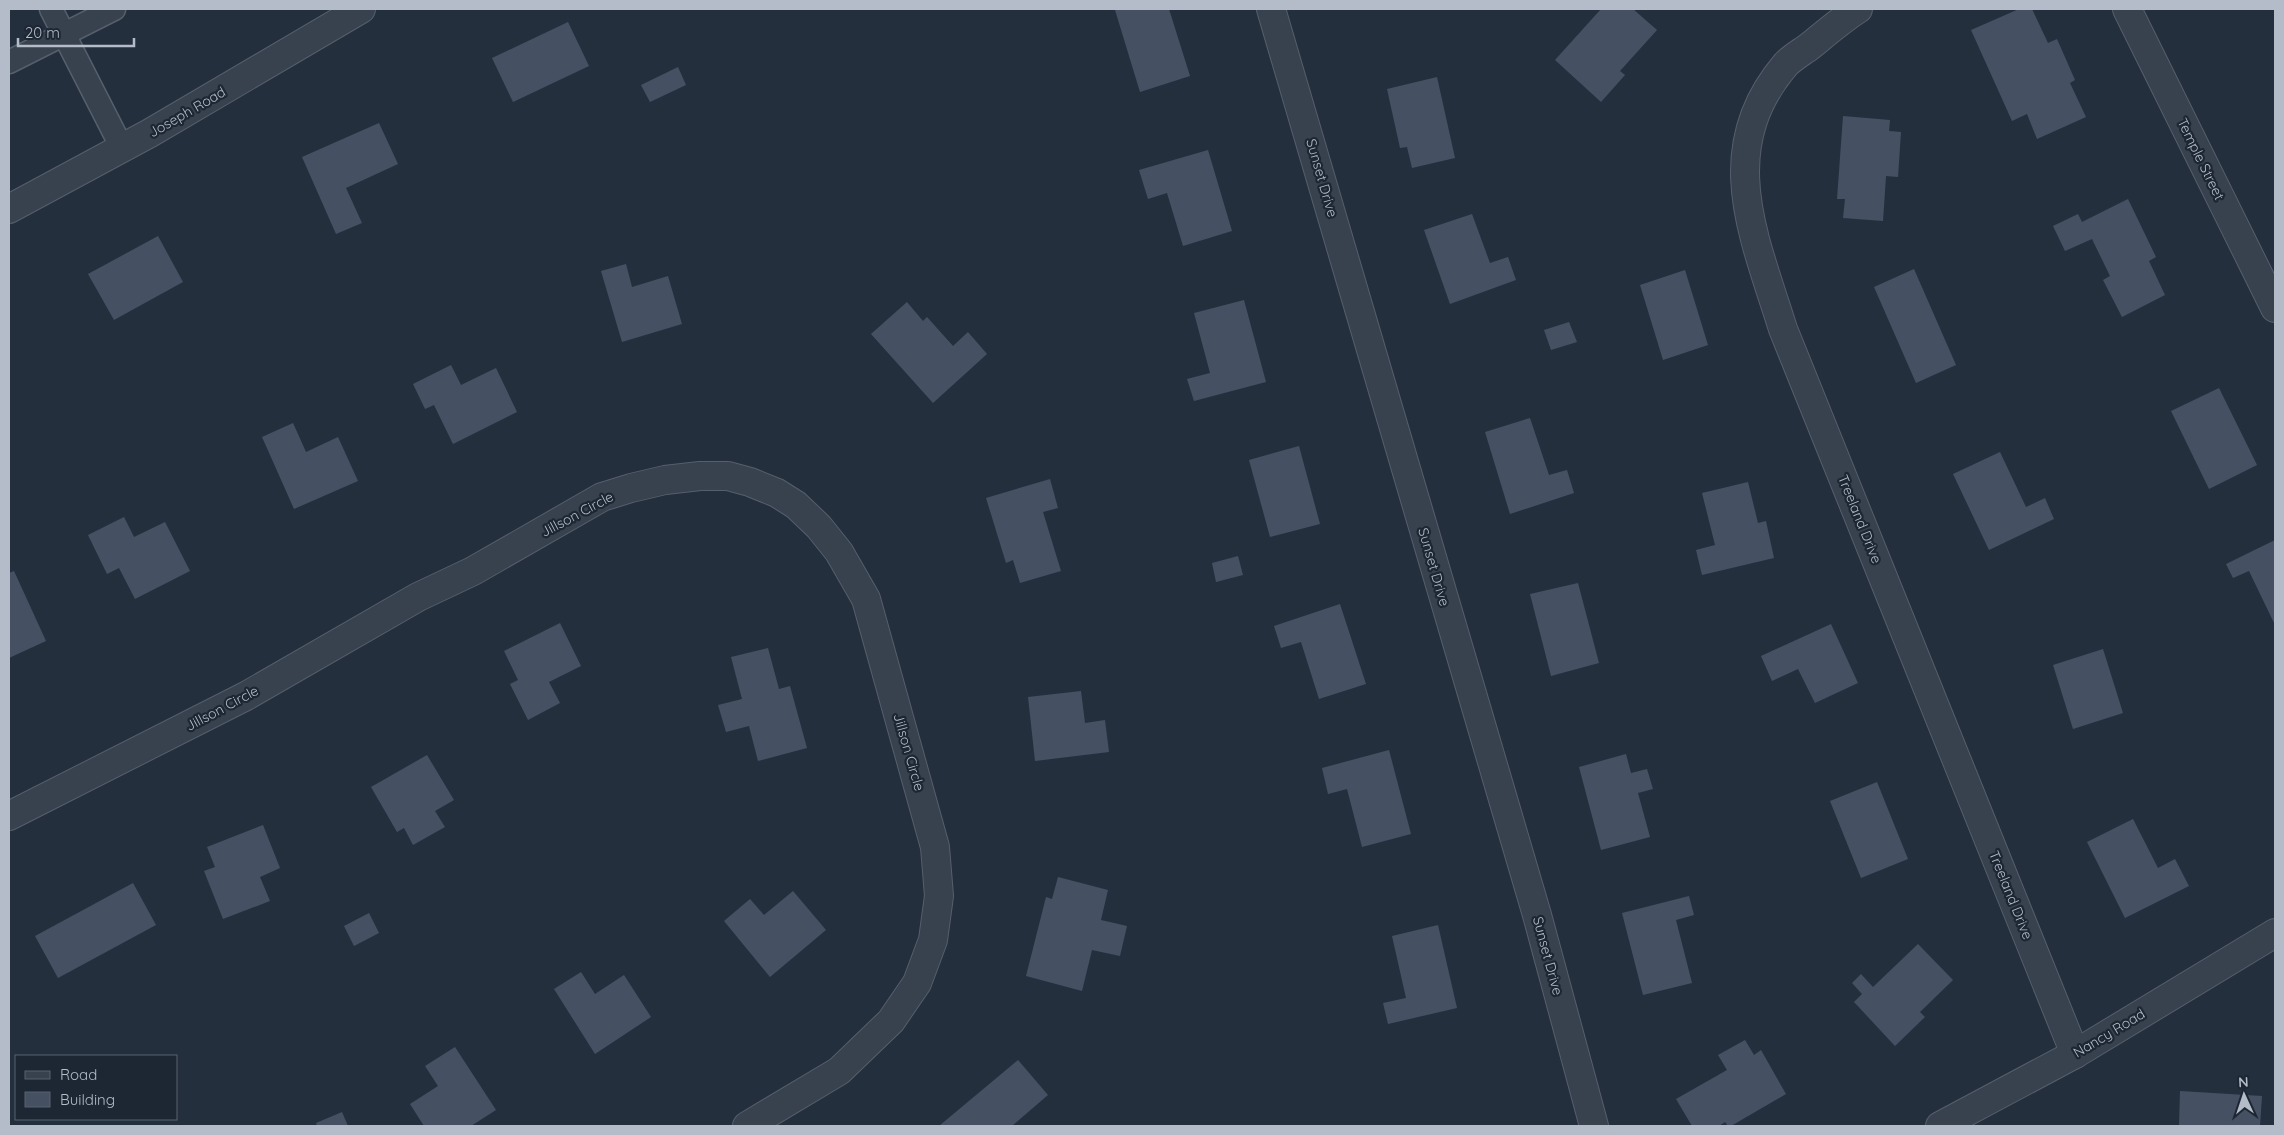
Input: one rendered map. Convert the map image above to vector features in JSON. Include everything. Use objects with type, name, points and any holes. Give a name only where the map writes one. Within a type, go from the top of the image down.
[{"type":"street","name":"Joseph Road","points":[[9,209],[122,148],[361,9]]},
{"type":"street","name":"Sunset Drive","points":[[1271,9],[1537,915],[1594,1126]]},
{"type":"street","name":"Treeland Drive","points":[[1858,9],[1787,63],[1758,105],[1745,149],[1744,170],[1751,228],[1783,329],[2075,1054]]},
{"type":"street","name":"Temple Street","points":[[2127,9],[2275,308]]},
{"type":"street","name":"Jillson Circle","points":[[9,816],[246,696],[418,597],[473,571],[602,498],[631,488],[665,480],[700,476],[728,476],[750,482],[777,493],[796,505],[819,527],[839,552],[866,599],[935,847],[939,896],[933,940],[921,974],[891,1021],[839,1071],[784,1106],[747,1126]]},
{"type":"street","name":"Nancy Road","points":[[1940,1126],[2075,1054],[2275,933]]},
{"type":"lane","points":[[51,9],[122,148]]},
{"type":"lane","points":[[9,62],[114,9]]},
{"type":"building","points":[[1169,9],[1190,76],[1140,92],[1115,10]]},
{"type":"building","points":[[1601,9],[1633,9],[1657,30],[1620,71],[1625,75],[1601,102],[1555,60]]},
{"type":"building","points":[[2019,9],[2032,9],[2048,43],[2057,39],[2075,80],[2070,83],[2086,117],[2037,139],[2027,114],[2012,121],[1971,30]]},
{"type":"building","points":[[568,22],[589,66],[513,102],[492,58]]},
{"type":"building","points":[[678,67],[686,85],[650,102],[641,85]]},
{"type":"building","points":[[1437,77],[1455,158],[1412,168],[1407,147],[1400,148],[1387,89]]},
{"type":"building","points":[[1843,116],[1890,120],[1889,131],[1901,132],[1898,177],[1886,176],[1883,221],[1843,218],[1845,199],[1837,199]]},
{"type":"building","points":[[379,123],[398,164],[346,188],[362,223],[336,234],[302,157]]},
{"type":"building","points":[[1208,150],[1232,231],[1183,246],[1167,193],[1148,199],[1139,170]]},
{"type":"building","points":[[2128,199],[2156,257],[2149,261],[2165,295],[2122,317],[2103,280],[2110,276],[2092,239],[2065,251],[2053,226],[2078,214],[2082,222]]},
{"type":"building","points":[[1472,214],[1490,263],[1508,257],[1516,280],[1450,304],[1424,230]]},
{"type":"building","points":[[158,236],[183,282],[114,320],[88,274]]},
{"type":"building","points":[[626,264],[632,287],[668,276],[682,324],[622,342],[601,271]]},
{"type":"building","points":[[1914,269],[1956,365],[1916,383],[1874,287]]},
{"type":"building","points":[[1685,270],[1708,345],[1663,360],[1640,285]]},
{"type":"building","points":[[1244,300],[1266,382],[1194,401],[1187,379],[1210,373],[1194,313]]},
{"type":"building","points":[[907,302],[923,321],[927,317],[953,346],[968,332],[987,354],[933,403],[871,334]]},
{"type":"building","points":[[1569,322],[1577,342],[1551,350],[1544,330]]},
{"type":"building","points":[[451,365],[461,385],[496,368],[517,412],[453,444],[434,405],[425,409],[413,384]]},
{"type":"building","points":[[2219,388],[2257,465],[2209,489],[2171,411]]},
{"type":"building","points":[[1530,418],[1549,475],[1567,470],[1574,493],[1510,514],[1485,432]]},
{"type":"building","points":[[293,423],[306,452],[338,437],[358,481],[294,509],[262,437]]},
{"type":"building","points":[[1299,446],[1320,524],[1270,537],[1249,460]]},
{"type":"building","points":[[2000,452],[2026,507],[2045,498],[2054,519],[1989,550],[1953,474]]},
{"type":"building","points":[[1050,479],[1058,508],[1043,512],[1061,571],[1020,583],[1013,560],[1006,563],[986,498]]},
{"type":"building","points":[[1748,482],[1758,523],[1766,521],[1774,558],[1702,575],[1696,550],[1715,545],[1702,493]]},
{"type":"building","points":[[124,517],[134,537],[165,522],[190,571],[135,599],[119,568],[107,574],[88,535]]},
{"type":"building","points":[[2275,540],[2275,625],[2249,571],[2233,578],[2226,564]]},
{"type":"building","points":[[1238,556],[1243,575],[1216,582],[1212,563]]},
{"type":"building","points":[[14,571],[46,641],[9,658],[9,573]]},
{"type":"building","points":[[1578,583],[1599,663],[1551,676],[1530,594]]},
{"type":"building","points":[[1340,604],[1366,684],[1319,699],[1301,642],[1281,648],[1274,626]]},
{"type":"building","points":[[560,623],[581,666],[549,682],[560,703],[528,720],[510,684],[518,680],[504,651]]},
{"type":"building","points":[[1831,624],[1858,683],[1815,703],[1798,669],[1772,681],[1761,656]]},
{"type":"building","points":[[768,648],[779,689],[790,686],[807,748],[758,761],[749,726],[726,732],[718,705],[742,699],[731,657]]},
{"type":"building","points":[[2103,649],[2123,713],[2073,729],[2053,665]]},
{"type":"building","points":[[1081,691],[1085,723],[1105,720],[1109,752],[1035,761],[1028,697]]},
{"type":"building","points":[[1389,750],[1411,834],[1362,847],[1347,789],[1328,794],[1322,768]]},
{"type":"building","points":[[1626,754],[1631,773],[1647,769],[1653,789],[1638,793],[1650,837],[1601,850],[1579,767]]},
{"type":"building","points":[[427,755],[454,800],[435,811],[445,827],[413,845],[404,828],[397,832],[371,787]]},
{"type":"building","points":[[1877,782],[1908,859],[1861,878],[1830,801]]},
{"type":"building","points":[[2133,819],[2158,868],[2175,859],[2189,886],[2125,918],[2087,842]]},
{"type":"building","points":[[263,825],[280,868],[260,877],[270,901],[223,919],[204,871],[215,867],[207,847]]},
{"type":"building","points":[[1058,877],[1108,890],[1101,920],[1127,926],[1120,956],[1092,950],[1082,991],[1026,976],[1046,897],[1052,899]]},
{"type":"building","points":[[133,883],[156,925],[58,978],[35,936]]},
{"type":"building","points":[[793,891],[826,930],[770,977],[724,921],[750,899],[764,915]]},
{"type":"building","points":[[1689,896],[1694,915],[1676,920],[1692,983],[1643,995],[1622,913]]},
{"type":"building","points":[[369,913],[379,933],[354,946],[344,926]]},
{"type":"building","points":[[1438,925],[1457,1008],[1388,1024],[1383,1003],[1406,998],[1392,936]]},
{"type":"building","points":[[1918,944],[1953,980],[1920,1012],[1925,1017],[1895,1046],[1854,1002],[1862,994],[1852,983],[1861,974],[1873,987]]},
{"type":"building","points":[[581,972],[595,994],[624,975],[651,1017],[595,1054],[554,989]]},
{"type":"building","points":[[1745,1040],[1754,1055],[1761,1050],[1786,1094],[1731,1126],[1728,1126],[1725,1122],[1719,1126],[1692,1126],[1676,1099],[1727,1070],[1718,1055]]},
{"type":"building","points":[[455,1047],[496,1110],[471,1126],[424,1126],[410,1104],[438,1086],[425,1066]]},
{"type":"building","points":[[1018,1060],[1048,1095],[1012,1126],[939,1126]]},
{"type":"building","points":[[2180,1091],[2262,1096],[2260,1126],[2179,1126]]},
{"type":"building","points":[[342,1112],[348,1126],[317,1126],[316,1123]]}]
